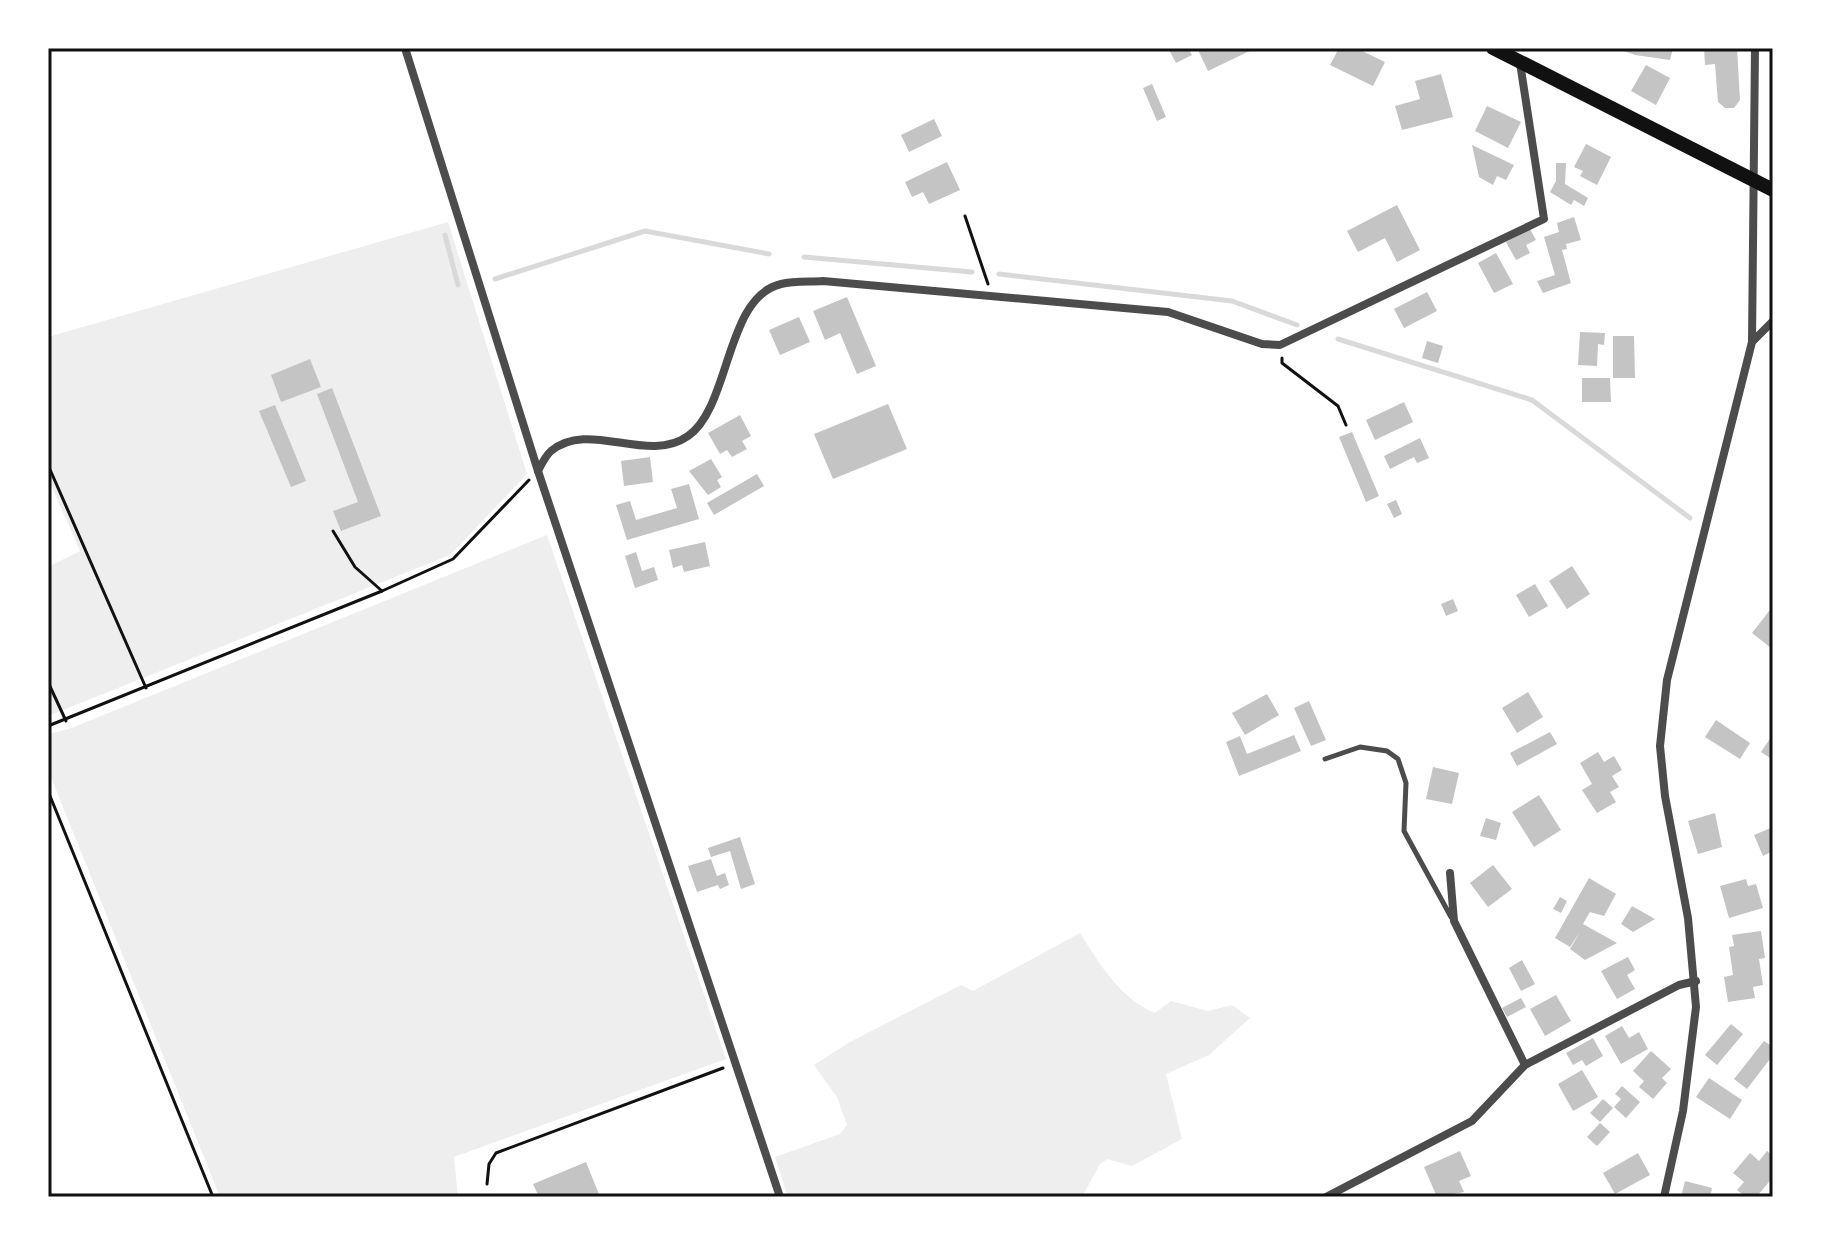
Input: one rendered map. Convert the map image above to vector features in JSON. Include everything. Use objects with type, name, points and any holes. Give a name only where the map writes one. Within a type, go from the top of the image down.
[{"type":"main road","points":[[1493,48],[1773,190]]},
{"type":"street","points":[[405,48],[538,471],[780,1197]]},
{"type":"street","points":[[1664,1197],[1694,1046],[1696,981],[1665,796],[1660,746],[1667,680],[1752,342],[1756,258],[1753,180],[1755,48]]},
{"type":"street","points":[[538,471],[552,450],[582,439],[653,448],[688,436],[710,406],[748,306],[778,284],[823,281],[1168,312],[1262,344],[1280,345],[1544,219],[1519,62]]},
{"type":"street","points":[[1752,342],[1773,321]]},
{"type":"street","points":[[1450,873],[1454,921],[1525,1065]]},
{"type":"street","points":[[1326,1197],[1472,1121],[1525,1065],[1679,985],[1696,981]]},
{"type":"lane","points":[[1325,759],[1360,747],[1387,751],[1398,759],[1406,783],[1404,831],[1454,921]]},
{"type":"path","points":[[965,216],[992,295]]},
{"type":"path","points":[[1280,345],[1282,363],[1338,406],[1346,425]]},
{"type":"path","points":[[48,465],[146,688]]},
{"type":"path","points":[[48,726],[382,591],[453,559],[538,471]]},
{"type":"path","points":[[333,531],[355,567],[382,591]]},
{"type":"path","points":[[48,682],[66,721]]},
{"type":"path","points":[[48,791],[213,1197]]},
{"type":"path","points":[[487,1184],[489,1164],[496,1153],[736,1063]]},
{"type":"shaded area","points":[[448,222],[527,474],[450,555],[48,716],[48,567],[80,551],[48,478],[48,337]]},
{"type":"shaded area","points":[[547,535],[726,1059],[454,1157],[458,1197],[220,1197],[48,770],[48,734],[69,729]]},
{"type":"shaded area","points":[[1080,933],[1122,990],[1155,1013],[1171,1001],[1208,1011],[1232,1005],[1250,1018],[1209,1055],[1166,1074],[1182,1139],[1132,1166],[1107,1159],[1100,1164],[1082,1197],[788,1197],[775,1157],[840,1134],[847,1125],[837,1097],[814,1065],[850,1042],[961,985],[973,991]]},
{"type":"building","points":[[1168,48],[1188,48],[1192,55],[1176,63]]},
{"type":"building","points":[[1197,48],[1256,48],[1208,71]]},
{"type":"building","points":[[1339,48],[1356,48],[1385,62],[1373,86],[1330,65]]},
{"type":"building","points":[[1625,48],[1673,48],[1670,60],[1635,55],[1624,51]]},
{"type":"building","points":[[1704,48],[1737,48],[1740,100],[1734,108],[1725,108],[1718,102],[1715,64],[1705,65]]},
{"type":"building","points":[[1646,65],[1670,78],[1656,105],[1631,91]]},
{"type":"building","points":[[1441,74],[1453,117],[1402,130],[1395,106],[1420,99],[1415,81]]},
{"type":"building","points":[[1152,84],[1166,117],[1157,121],[1143,88]]},
{"type":"building","points":[[1487,106],[1521,122],[1508,148],[1475,131]]},
{"type":"building","points":[[934,119],[942,136],[909,152],[901,135]]},
{"type":"building","points":[[1586,144],[1611,157],[1597,185],[1580,176],[1583,171],[1574,167]]},
{"type":"building","points":[[1472,145],[1514,165],[1506,180],[1497,176],[1493,185],[1479,177]]},
{"type":"building","points":[[947,162],[960,190],[929,204],[923,192],[912,197],[905,182]]},
{"type":"building","points":[[1556,163],[1566,163],[1565,184],[1588,198],[1584,206],[1574,200],[1571,205],[1550,192],[1556,181]]},
{"type":"building","points":[[1397,205],[1420,250],[1397,262],[1385,238],[1358,252],[1347,231]]},
{"type":"building","points":[[1574,217],[1581,240],[1566,244],[1567,249],[1562,250],[1571,283],[1543,293],[1537,281],[1555,275],[1544,237],[1559,232],[1557,223]]},
{"type":"building","points":[[1530,229],[1536,240],[1526,245],[1530,253],[1516,260],[1506,242]]},
{"type":"building","points":[[1496,253],[1513,284],[1494,293],[1478,263]]},
{"type":"building","points":[[1427,292],[1437,311],[1404,328],[1394,309]]},
{"type":"building","points":[[847,297],[876,366],[857,374],[840,333],[825,340],[813,311]]},
{"type":"building","points":[[799,317],[810,342],[780,355],[769,330]]},
{"type":"building","points":[[1580,332],[1605,333],[1604,345],[1598,344],[1597,366],[1578,365]]},
{"type":"building","points":[[1613,336],[1634,336],[1635,378],[1613,378]]},
{"type":"building","points":[[1427,341],[1443,346],[1438,363],[1422,358]]},
{"type":"building","points":[[310,359],[321,387],[281,402],[271,375]]},
{"type":"building","points":[[1582,378],[1610,378],[1611,402],[1582,402]]},
{"type":"building","points":[[332,388],[381,516],[341,531],[333,511],[358,502],[317,394]]},
{"type":"building","points":[[1404,402],[1413,422],[1375,440],[1366,420]]},
{"type":"building","points":[[888,404],[907,449],[833,479],[814,434]]},
{"type":"building","points":[[275,405],[306,481],[291,487],[259,411]]},
{"type":"building","points":[[740,415],[751,436],[742,441],[747,449],[732,457],[727,450],[720,454],[708,433]]},
{"type":"building","points":[[1352,432],[1379,496],[1366,502],[1339,437]]},
{"type":"building","points":[[1420,438],[1429,458],[1417,463],[1414,457],[1390,469],[1384,456]]},
{"type":"building","points":[[650,457],[653,482],[624,486],[621,461]]},
{"type":"building","points":[[711,459],[722,477],[717,480],[721,487],[708,495],[689,471]]},
{"type":"building","points":[[757,474],[764,486],[714,515],[707,503]]},
{"type":"building","points":[[689,484],[699,519],[627,540],[616,505],[630,501],[636,520],[677,508],[671,489]]},
{"type":"building","points":[[1396,500],[1402,514],[1394,518],[1387,504]]},
{"type":"building","points":[[705,542],[710,566],[684,572],[682,565],[673,568],[669,550]]},
{"type":"building","points":[[636,552],[642,571],[654,567],[658,580],[635,588],[625,556]]},
{"type":"building","points":[[1572,566],[1590,594],[1567,609],[1549,581]]},
{"type":"building","points":[[1535,584],[1548,606],[1529,617],[1516,595]]},
{"type":"building","points":[[1453,599],[1458,611],[1446,616],[1441,604]]},
{"type":"building","points":[[1773,606],[1773,646],[1771,648],[1752,633]]},
{"type":"building","points":[[1528,692],[1543,717],[1517,733],[1502,708]]},
{"type":"building","points":[[1267,694],[1279,715],[1245,735],[1232,713]]},
{"type":"building","points":[[1309,701],[1326,740],[1311,746],[1294,708]]},
{"type":"building","points":[[1716,720],[1750,743],[1740,759],[1705,737]]},
{"type":"building","points":[[1550,732],[1557,744],[1517,766],[1510,753]]},
{"type":"building","points":[[1773,734],[1773,760],[1761,752]]},
{"type":"building","points":[[1294,735],[1301,751],[1239,776],[1226,742],[1240,736],[1247,754]]},
{"type":"building","points":[[1598,752],[1604,762],[1614,756],[1622,770],[1612,776],[1619,787],[1610,792],[1616,802],[1597,813],[1582,790],[1592,784],[1580,763]]},
{"type":"building","points":[[1433,767],[1459,773],[1452,804],[1426,799]]},
{"type":"building","points":[[1539,795],[1561,830],[1534,847],[1512,812]]},
{"type":"building","points":[[1715,813],[1722,847],[1698,854],[1688,821]]},
{"type":"building","points":[[1486,818],[1501,823],[1496,840],[1480,836]]},
{"type":"building","points":[[1773,827],[1773,851],[1763,856],[1754,835]]},
{"type":"building","points":[[740,837],[755,884],[741,889],[730,851],[711,857],[708,848]]},
{"type":"building","points":[[711,859],[717,876],[725,873],[729,885],[697,892],[688,866]]},
{"type":"building","points":[[1493,865],[1512,889],[1488,907],[1470,883]]},
{"type":"building","points":[[1589,878],[1616,894],[1604,916],[1590,912],[1583,924],[1617,943],[1585,960],[1570,949],[1580,932],[1570,947],[1555,938]]},
{"type":"building","points":[[1746,879],[1748,886],[1756,884],[1763,908],[1729,918],[1720,886]]},
{"type":"building","points":[[1560,897],[1567,901],[1561,913],[1553,909]]},
{"type":"building","points":[[1632,906],[1655,919],[1633,932],[1621,924]]},
{"type":"building","points":[[1761,931],[1765,958],[1759,959],[1763,985],[1753,987],[1755,998],[1728,1002],[1724,977],[1733,975],[1729,947],[1734,946],[1732,935]]},
{"type":"building","points":[[1628,957],[1635,970],[1627,975],[1635,989],[1617,999],[1601,971]]},
{"type":"building","points":[[1522,960],[1535,984],[1521,991],[1509,968]]},
{"type":"building","points":[[1556,995],[1571,1021],[1545,1036],[1530,1009]]},
{"type":"building","points":[[1521,998],[1526,1007],[1507,1017],[1502,1008]]},
{"type":"building","points":[[1731,1024],[1743,1034],[1717,1065],[1705,1055]]},
{"type":"building","points":[[1622,1026],[1629,1038],[1639,1032],[1648,1049],[1621,1064],[1605,1036]]},
{"type":"building","points":[[1593,1038],[1603,1056],[1586,1066],[1582,1060],[1573,1065],[1566,1053]]},
{"type":"building","points":[[1764,1041],[1773,1047],[1773,1055],[1747,1089],[1734,1079]]},
{"type":"building","points":[[1651,1051],[1671,1069],[1662,1078],[1667,1083],[1653,1099],[1639,1087],[1644,1081],[1633,1071]]},
{"type":"building","points":[[1582,1070],[1598,1097],[1573,1111],[1558,1084]]},
{"type":"building","points":[[1709,1078],[1742,1100],[1730,1119],[1696,1097]]},
{"type":"building","points":[[1622,1086],[1640,1102],[1626,1118],[1614,1107],[1621,1099],[1615,1094]]},
{"type":"building","points":[[1603,1099],[1613,1108],[1600,1122],[1590,1113]]},
{"type":"building","points":[[1600,1123],[1610,1132],[1597,1146],[1587,1137]]},
{"type":"building","points":[[1460,1151],[1471,1176],[1459,1181],[1464,1192],[1437,1197],[1424,1167]]},
{"type":"building","points":[[1767,1151],[1773,1156],[1773,1177],[1758,1195],[1760,1197],[1746,1197],[1737,1190],[1744,1182],[1733,1173],[1750,1153],[1759,1161]]},
{"type":"building","points":[[1638,1153],[1650,1175],[1615,1194],[1603,1173]]},
{"type":"building","points":[[586,1162],[600,1197],[539,1197],[533,1184]]},
{"type":"building","points":[[1685,1181],[1712,1188],[1710,1197],[1681,1197]]},
{"type":"waterway","points":[[495,279],[645,231],[769,254]]},
{"type":"waterway","points":[[445,235],[458,285]]},
{"type":"waterway","points":[[804,257],[972,272]]},
{"type":"waterway","points":[[999,274],[1232,301],[1297,325]]},
{"type":"waterway","points":[[1338,339],[1532,400],[1690,518]]}]
